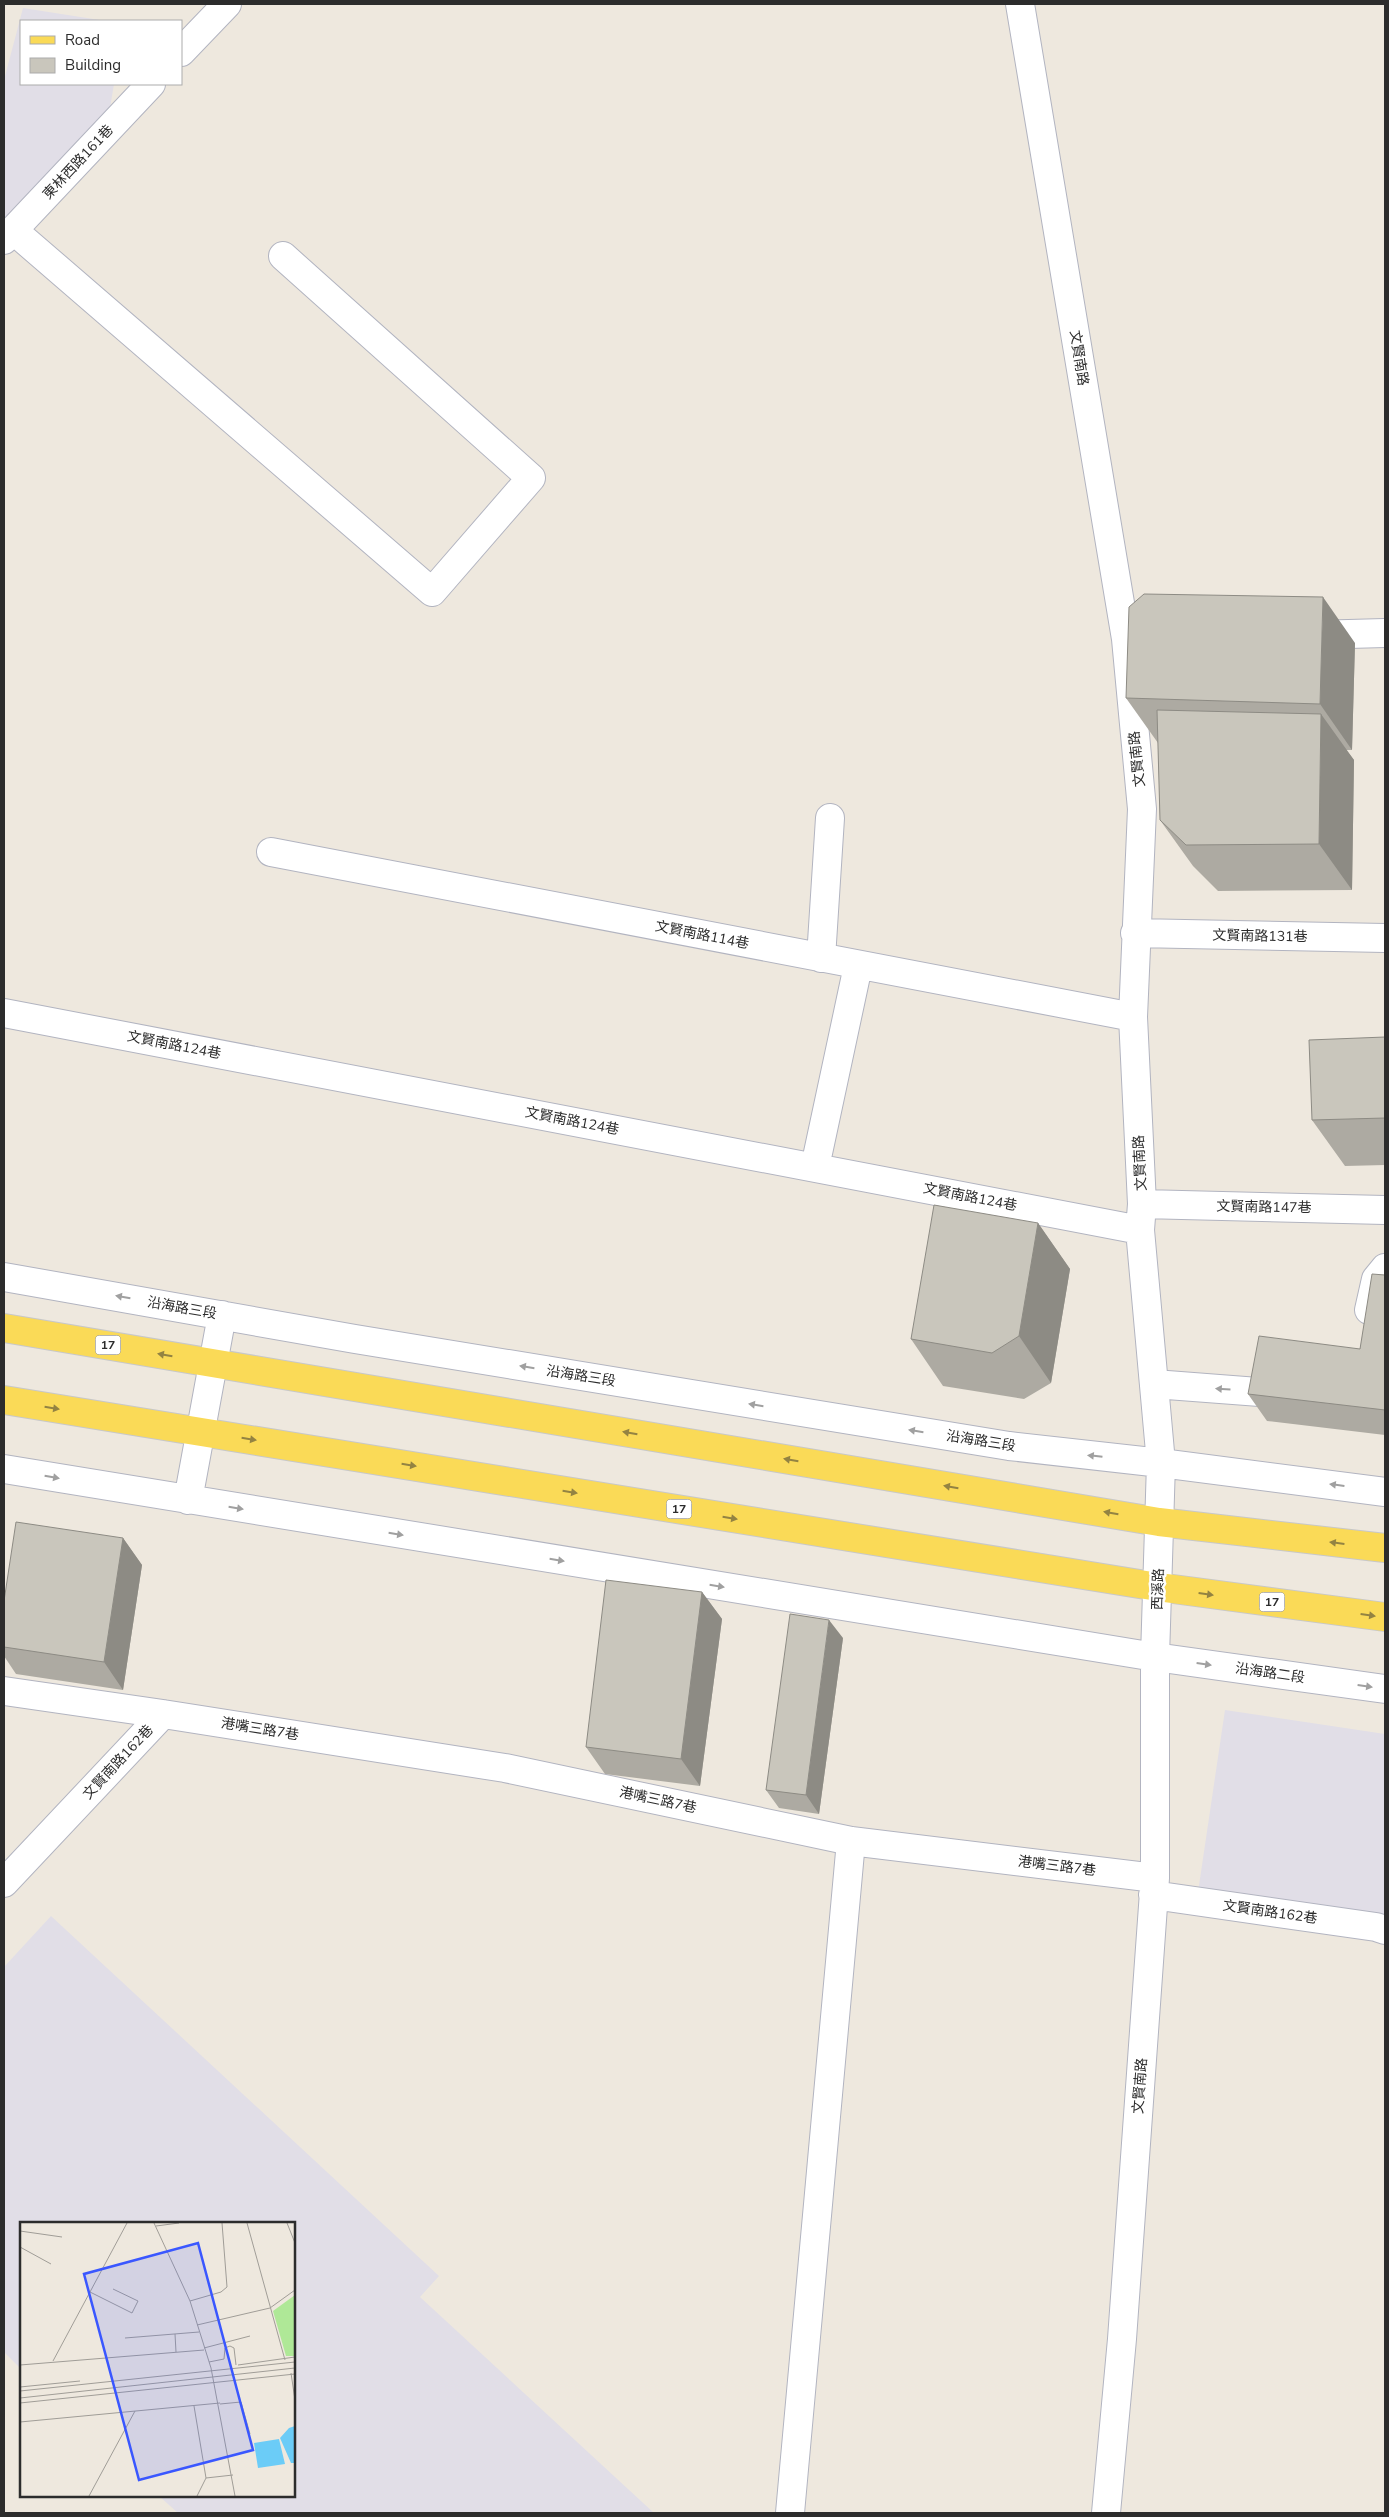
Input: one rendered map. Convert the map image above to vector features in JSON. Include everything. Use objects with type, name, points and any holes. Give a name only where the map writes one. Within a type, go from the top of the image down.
[{"type":"main road","name":"17","points":[[4,1328],[1159,1522],[1385,1548]]},
{"type":"main road","name":"17","points":[[4,1400],[1158,1587],[1385,1618]]},
{"type":"street","points":[[182,51],[227,4]]},
{"type":"street","name":"文賢南路","points":[[1020,4],[1126,639],[1142,809],[1135,933],[1133,1017],[1141,1217],[1160,1463],[1159,1522]]},
{"type":"street","name":"東林西路161巷","points":[[9,235],[150,85]]},
{"type":"street","points":[[9,235],[432,592],[531,478],[283,256]]},
{"type":"street","points":[[1285,635],[1385,633]]},
{"type":"street","points":[[1126,639],[1156,638]]},
{"type":"street","points":[[821,958],[830,818]]},
{"type":"street","name":"文賢南路114巷","points":[[271,852],[858,966],[1133,1017]]},
{"type":"street","name":"文賢南路131巷","points":[[1135,933],[1385,938]]},
{"type":"street","points":[[815,1167],[858,966]]},
{"type":"street","name":"文賢南路124巷","points":[[4,1012],[815,1167],[1141,1217]]},
{"type":"street","name":"文賢南路147巷","points":[[1141,1217],[1385,1210]]},
{"type":"street","points":[[1365,1335],[1372,1289],[1376,1279],[1385,1268]]},
{"type":"street","name":"沿海路三段","points":[[4,1276],[222,1315],[1009,1446],[1160,1463]]},
{"type":"street","points":[[188,1500],[222,1315]]},
{"type":"street","points":[[1154,1384],[1313,1397]]},
{"type":"street","points":[[1160,1463],[1385,1492]]},
{"type":"street","points":[[4,1469],[1155,1657]]},
{"type":"street","name":"西溪路","points":[[1155,1657],[1159,1522]]},
{"type":"street","name":"文賢南路","points":[[1106,2513],[1122,2339],[1154,1887],[1155,1657]]},
{"type":"street","name":"沿海路二段","points":[[1155,1657],[1385,1689]]},
{"type":"street","name":"文賢南路162巷","points":[[4,1691],[163,1714]]},
{"type":"street","name":"港嘴三路7巷","points":[[163,1714],[505,1768],[851,1841],[1154,1887]]},
{"type":"street","name":"文賢南路162巷","points":[[4,1884],[163,1714]]},
{"type":"street","points":[[790,2513],[851,1841]]},
{"type":"street","name":"文賢南路162巷","points":[[1154,1887],[1385,1930]]},
{"type":"shaded area","points":[[23,8],[100,20],[20,20],[20,85],[114,85],[105,138],[4,220],[4,80]]},
{"type":"shaded area","points":[[1225,1710],[1385,1734],[1385,1927],[1197,1899]]},
{"type":"shaded area","points":[[51,1916],[439,2276],[420,2297],[654,2513],[178,2513],[160,2497],[295,2497],[295,2222],[20,2222],[20,2368],[4,2352],[4,1967]]},
{"type":"building","points":[[1144,594],[1323,597],[1320,704],[1126,698],[1129,607]]},
{"type":"building","points":[[1157,710],[1321,714],[1319,844],[1186,845],[1160,820]]},
{"type":"building","points":[[1385,1037],[1385,1118],[1312,1120],[1309,1040]]},
{"type":"building","points":[[934,1205],[1038,1223],[1019,1336],[992,1353],[911,1339]]},
{"type":"building","points":[[1372,1274],[1385,1275],[1385,1410],[1248,1394],[1259,1336],[1360,1349]]},
{"type":"building","points":[[16,1522],[123,1538],[104,1662],[4,1647],[4,1601]]},
{"type":"building","points":[[606,1580],[702,1592],[681,1759],[586,1747]]},
{"type":"building","points":[[790,1614],[829,1620],[806,1795],[766,1790]]}]
